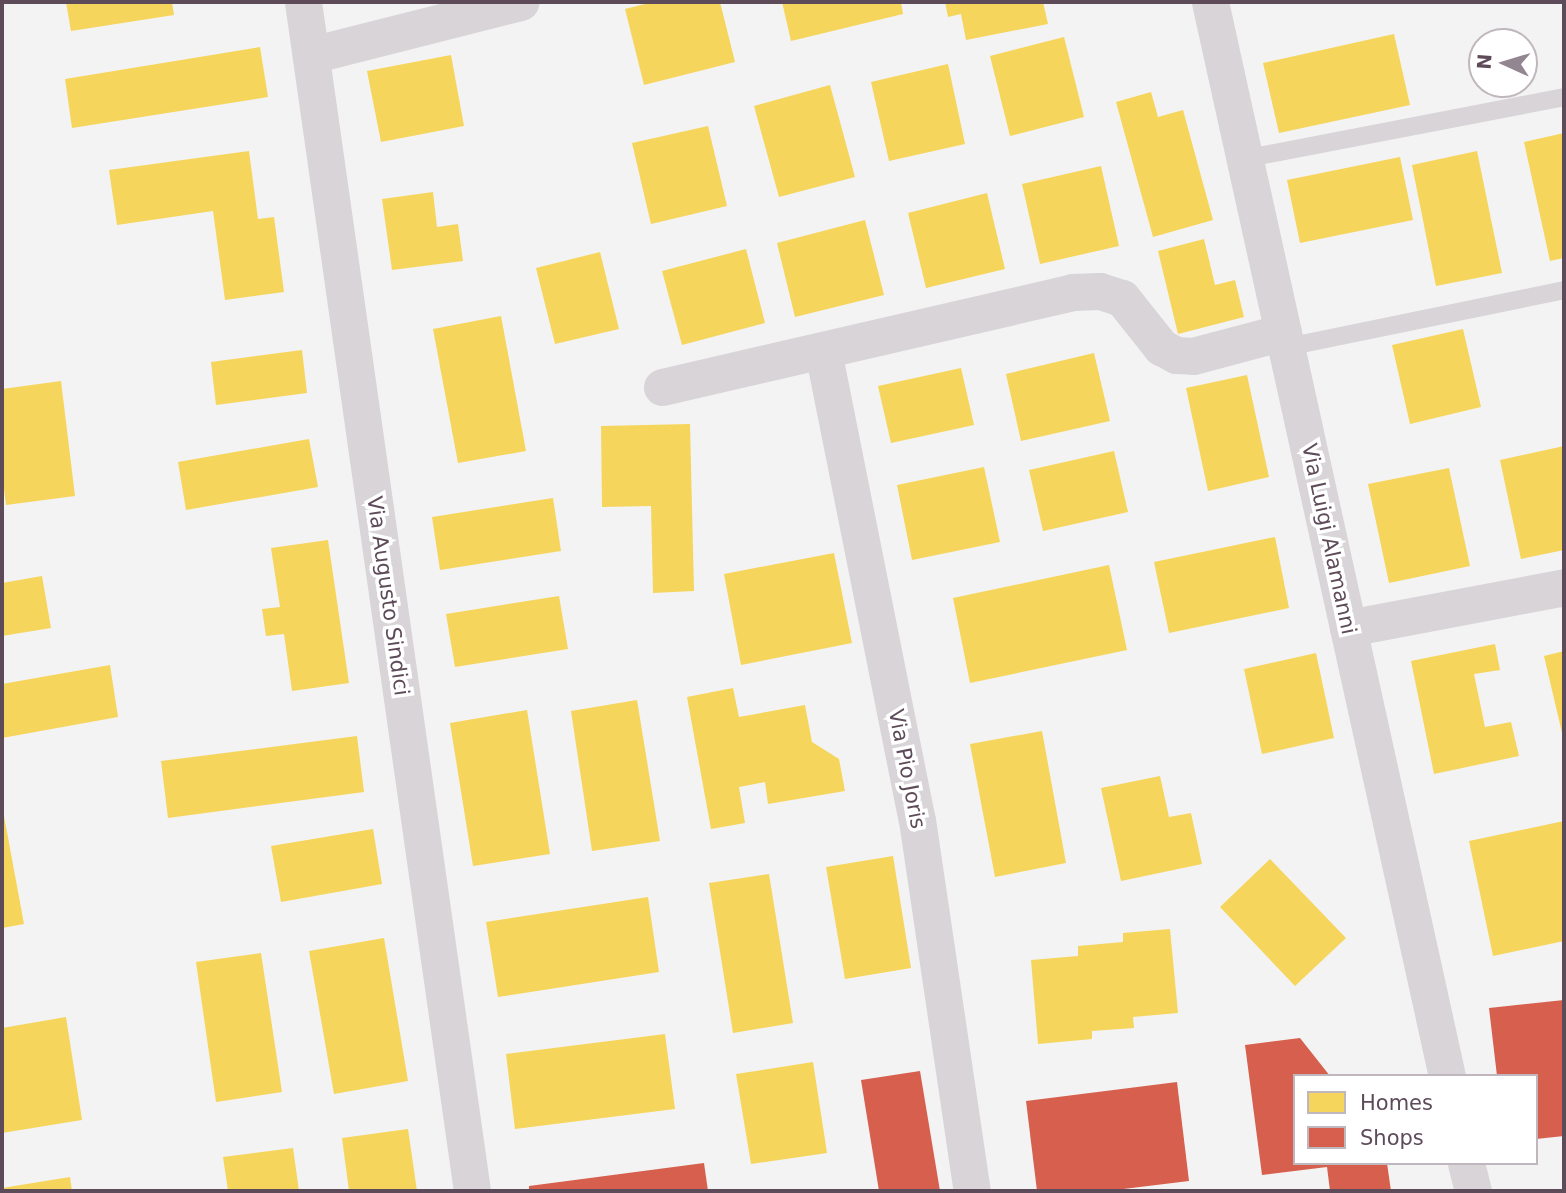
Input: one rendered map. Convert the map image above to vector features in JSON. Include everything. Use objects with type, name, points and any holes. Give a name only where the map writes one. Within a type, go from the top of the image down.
[{"type":"street","name":"Via Augusto Sindici","points":[[303,2],[472,1191]]},
{"type":"street","points":[[311,55],[520,2]]},
{"type":"street","name":"Via Luigi Alamanni","points":[[1209,2],[1447,1074]]},
{"type":"street","points":[[662,387],[1072,292],[1108,292],[1122,298],[1161,347],[1176,355],[1193,356],[1285,339]]},
{"type":"street","name":"Via Pio Joris","points":[[824,351],[917,820],[972,1191]]},
{"type":"street","points":[[1348,628],[1564,587]]},
{"type":"street","points":[[1466,1165],[1473,1191]]},
{"type":"lane","points":[[1243,159],[1564,97]]},
{"type":"lane","points":[[1285,339],[1564,290]]},
{"type":"building: Homes","points":[[66,2],[172,2],[174,15],[71,31]]},
{"type":"building: Homes","points":[[653,2],[720,2],[735,62],[644,85],[625,9]]},
{"type":"building: Homes","points":[[782,2],[901,2],[903,14],[791,41]]},
{"type":"building: Homes","points":[[945,2],[1043,2],[1048,24],[966,40],[961,14],[948,17]]},
{"type":"building: Homes","points":[[1394,34],[1410,105],[1279,133],[1263,63]]},
{"type":"building: Homes","points":[[1064,37],[1084,117],[1010,136],[990,56]]},
{"type":"building: Homes","points":[[260,47],[268,97],[72,128],[65,79]]},
{"type":"building: Homes","points":[[451,55],[464,126],[381,142],[367,71]]},
{"type":"building: Homes","points":[[948,64],[965,144],[889,161],[871,82]]},
{"type":"building: Homes","points":[[830,85],[855,177],[779,197],[754,106]]},
{"type":"building: Homes","points":[[1151,92],[1158,117],[1183,110],[1213,220],[1153,237],[1116,102]]},
{"type":"building: Homes","points":[[708,126],[727,206],[651,224],[632,143]]},
{"type":"building: Homes","points":[[1564,133],[1564,258],[1550,261],[1524,142]]},
{"type":"building: Homes","points":[[249,151],[258,219],[274,217],[284,292],[225,300],[213,211],[117,225],[109,170]]},
{"type":"building: Homes","points":[[1477,151],[1502,273],[1436,286],[1412,165]]},
{"type":"building: Homes","points":[[1400,157],[1413,220],[1300,243],[1287,180]]},
{"type":"building: Homes","points":[[1101,166],[1119,246],[1040,264],[1022,184]]},
{"type":"building: Homes","points":[[433,192],[437,227],[458,224],[463,261],[392,270],[382,199]]},
{"type":"building: Homes","points":[[987,193],[1005,269],[926,288],[908,213]]},
{"type":"building: Homes","points":[[865,220],[884,295],[795,317],[777,243]]},
{"type":"building: Homes","points":[[1204,239],[1215,285],[1235,280],[1244,317],[1178,334],[1158,251]]},
{"type":"building: Homes","points":[[746,249],[765,323],[682,345],[662,271]]},
{"type":"building: Homes","points":[[600,252],[619,329],[555,344],[536,268]]},
{"type":"building: Homes","points":[[501,316],[526,451],[458,463],[433,329]]},
{"type":"building: Homes","points":[[1463,329],[1481,407],[1410,424],[1392,345]]},
{"type":"building: Homes","points":[[302,350],[307,393],[216,405],[211,362]]},
{"type":"building: Homes","points":[[1094,353],[1110,421],[1021,441],[1006,374]]},
{"type":"building: Homes","points":[[961,368],[974,425],[891,443],[878,386]]},
{"type":"building: Homes","points":[[1247,375],[1269,477],[1208,491],[1186,388]]},
{"type":"building: Homes","points":[[61,381],[75,496],[6,505],[2,473],[2,389]]},
{"type":"building: Homes","points":[[690,424],[694,591],[653,593],[651,506],[602,507],[601,426]]},
{"type":"building: Homes","points":[[309,439],[318,487],[186,510],[178,462]]},
{"type":"building: Homes","points":[[1564,446],[1564,550],[1521,559],[1500,460]]},
{"type":"building: Homes","points":[[1114,451],[1128,512],[1043,531],[1029,470]]},
{"type":"building: Homes","points":[[984,467],[1000,542],[912,560],[897,485]]},
{"type":"building: Homes","points":[[1449,468],[1470,566],[1389,583],[1368,484]]},
{"type":"building: Homes","points":[[553,498],[561,551],[440,570],[432,517]]},
{"type":"building: Homes","points":[[1275,537],[1289,608],[1169,633],[1154,562]]},
{"type":"building: Homes","points":[[328,540],[349,683],[292,691],[284,634],[266,636],[262,609],[280,607],[271,548]]},
{"type":"building: Homes","points":[[834,553],[852,643],[741,665],[724,574]]},
{"type":"building: Homes","points":[[1109,565],[1127,650],[970,683],[953,598]]},
{"type":"building: Homes","points":[[42,576],[51,628],[2,636],[2,583]]},
{"type":"building: Homes","points":[[559,596],[568,649],[455,667],[446,614]]},
{"type":"building: Homes","points":[[1495,644],[1500,670],[1474,674],[1485,727],[1511,722],[1519,756],[1434,774],[1411,661]]},
{"type":"building: Homes","points":[[1564,651],[1564,737],[1563,737],[1544,656]]},
{"type":"building: Homes","points":[[1316,653],[1334,738],[1262,754],[1244,669]]},
{"type":"building: Homes","points":[[110,665],[118,717],[2,738],[2,684]]},
{"type":"building: Homes","points":[[733,688],[739,717],[805,705],[812,742],[839,759],[845,791],[768,804],[765,782],[739,787],[745,823],[711,829],[687,697]]},
{"type":"building: Homes","points":[[637,700],[660,841],[592,851],[571,711]]},
{"type":"building: Homes","points":[[527,710],[550,854],[473,866],[450,723]]},
{"type":"building: Homes","points":[[1042,731],[1066,863],[995,877],[970,744]]},
{"type":"building: Homes","points":[[357,736],[364,792],[168,818],[161,761]]},
{"type":"building: Homes","points":[[1160,776],[1169,817],[1191,813],[1202,864],[1121,881],[1101,788]]},
{"type":"building: Homes","points":[[2,805],[24,924],[2,928]]},
{"type":"building: Homes","points":[[1564,821],[1564,941],[1493,956],[1469,841]]},
{"type":"building: Homes","points":[[373,829],[382,884],[281,902],[271,846]]},
{"type":"building: Homes","points":[[893,856],[911,968],[845,979],[826,867]]},
{"type":"building: Homes","points":[[1270,859],[1346,938],[1295,986],[1220,907]]},
{"type":"building: Homes","points":[[769,874],[793,1023],[733,1033],[709,883]]},
{"type":"building: Homes","points":[[648,897],[659,972],[498,997],[486,922]]},
{"type":"building: Homes","points":[[1170,929],[1178,1013],[1133,1017],[1134,1028],[1092,1031],[1092,1039],[1038,1044],[1031,960],[1078,956],[1078,946],[1123,942],[1123,933]]},
{"type":"building: Homes","points":[[384,938],[408,1081],[334,1094],[309,951]]},
{"type":"building: Homes","points":[[261,953],[282,1092],[216,1102],[196,962]]},
{"type":"building: Homes","points":[[66,1017],[82,1120],[2,1133],[2,1028]]},
{"type":"building: Homes","points":[[665,1034],[675,1109],[515,1129],[506,1054]]},
{"type":"building: Homes","points":[[813,1062],[827,1153],[751,1164],[736,1074]]},
{"type":"building: Homes","points":[[408,1129],[417,1191],[349,1191],[342,1138]]},
{"type":"building: Homes","points":[[293,1148],[299,1191],[228,1191],[223,1157]]},
{"type":"building: Homes","points":[[70,1177],[72,1191],[2,1191],[2,1188]]},
{"type":"building: Shops","points":[[1564,1000],[1564,1136],[1538,1139],[1538,1074],[1497,1074],[1489,1008]]},
{"type":"building: Shops","points":[[1300,1038],[1328,1074],[1293,1074],[1293,1165],[1387,1165],[1391,1191],[1330,1191],[1327,1167],[1262,1175],[1245,1045]]},
{"type":"building: Shops","points":[[920,1071],[940,1191],[879,1191],[861,1080]]},
{"type":"building: Shops","points":[[1177,1082],[1189,1181],[1107,1191],[1037,1191],[1026,1101]]},
{"type":"building: Shops","points":[[704,1163],[708,1191],[529,1191],[529,1186]]}]
